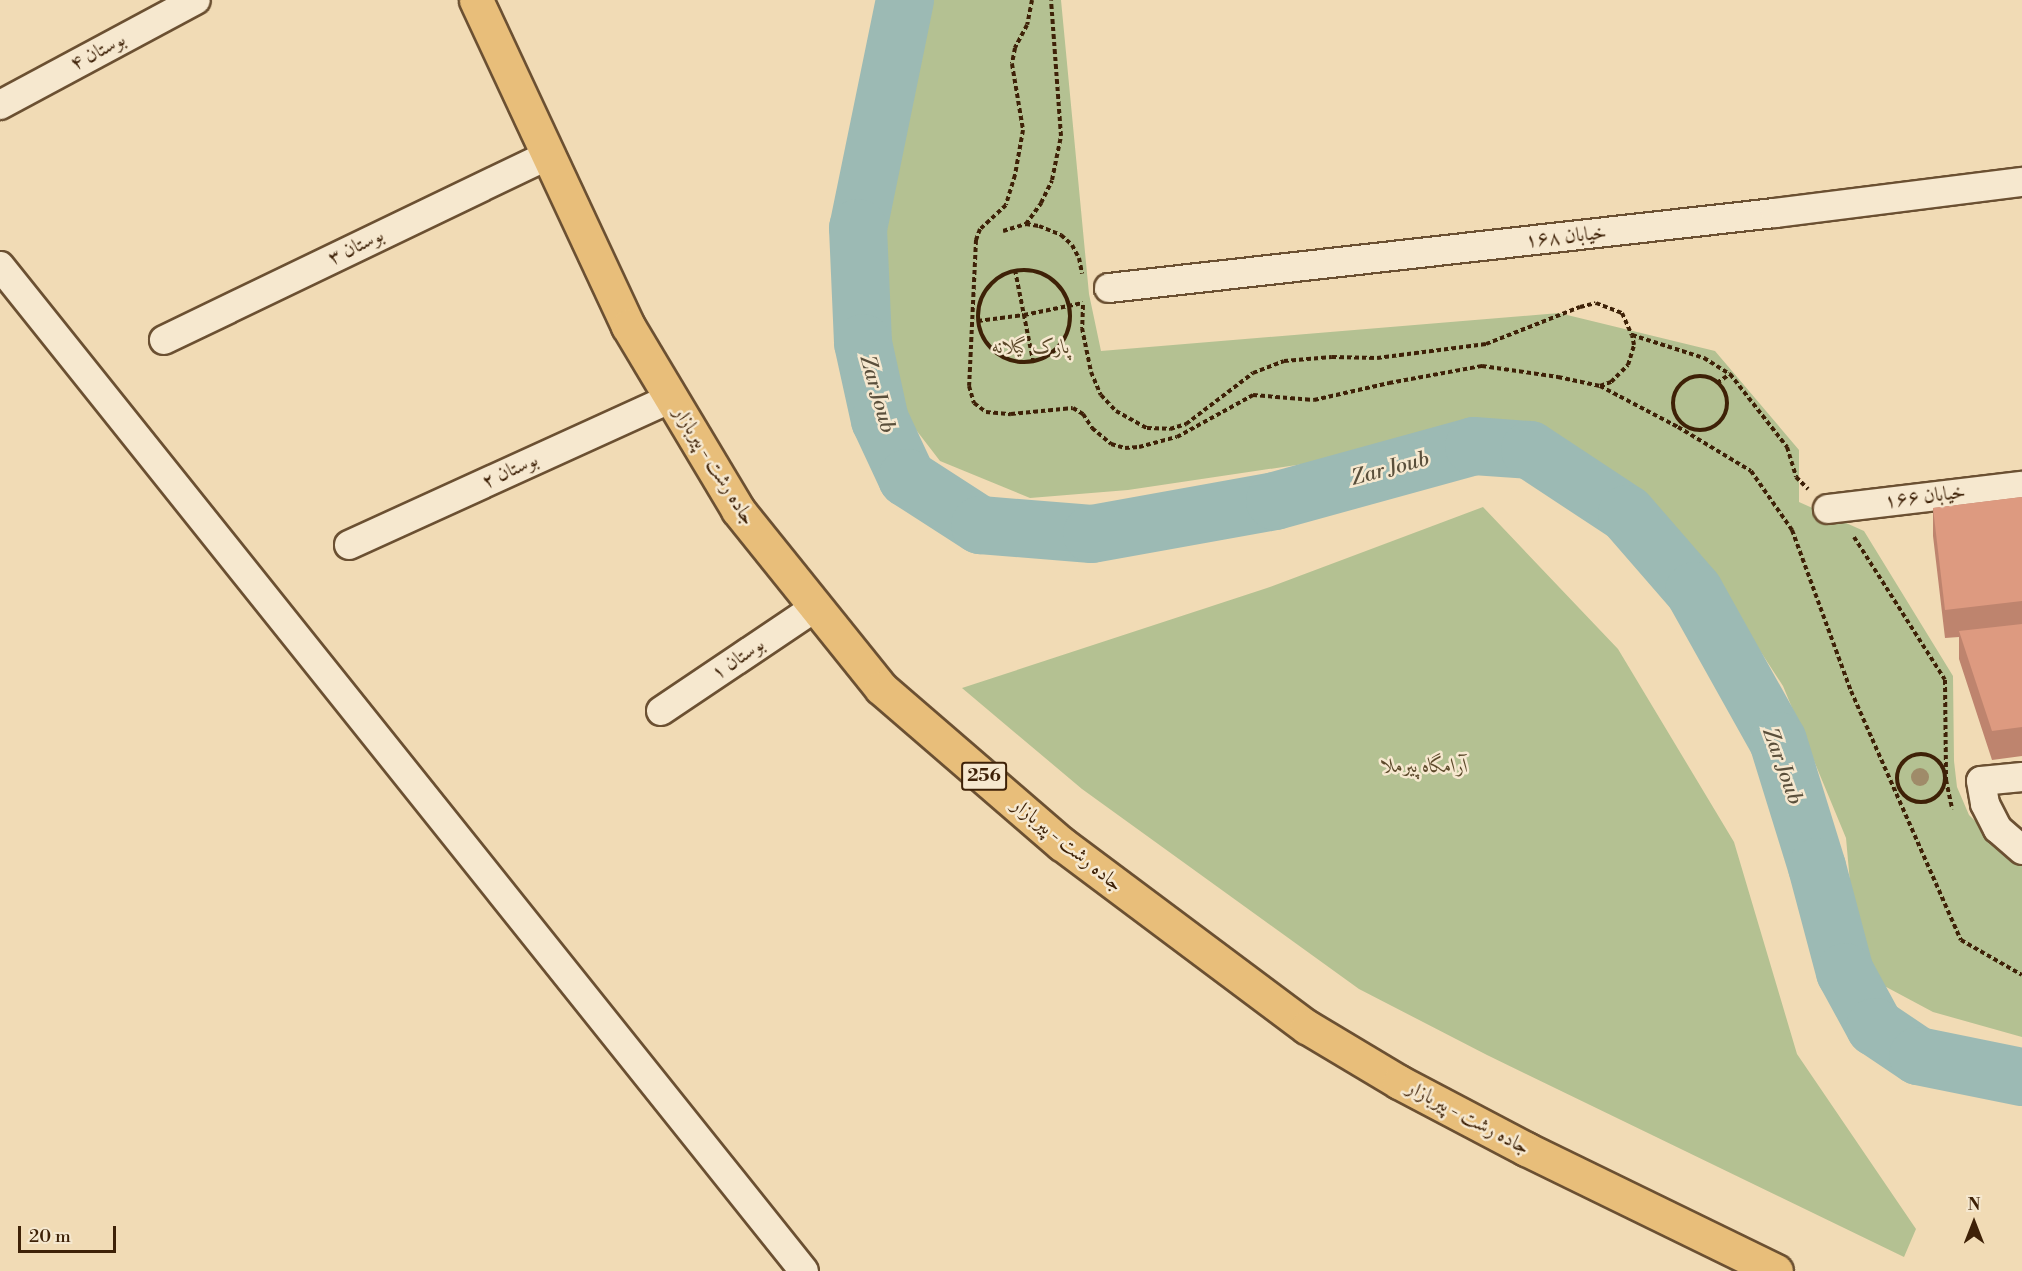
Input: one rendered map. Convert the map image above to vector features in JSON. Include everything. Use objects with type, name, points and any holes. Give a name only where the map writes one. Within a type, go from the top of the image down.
[{"type":"main road","name":"جاده رشت - پیربازار","points":[[476,0],[628,326],[738,510],[881,688],[1062,844],[1306,1027],[1400,1082],[1526,1149],[1776,1271]]},
{"type":"street","name":"بوستان ۴","points":[[0,105],[196,0]]},
{"type":"street","name":"بوستان ۳","points":[[164,340],[548,155]]},
{"type":"street","name":"خیابان ۱۶۸","points":[[1097,292],[2022,182]]},
{"type":"street","points":[[0,266],[804,1271]]},
{"type":"street","name":"بوستان ۲","points":[[349,545],[671,398]]},
{"type":"street","name":"خیابان ۱۶۶","points":[[1828,508],[2022,486]]},
{"type":"street","name":"بوستان ۱","points":[[661,711],[816,607]]},
{"type":"street","points":[[2022,777],[1981,781],[1985,804],[1998,829],[2022,850]]},
{"type":"path","points":[[1032,0],[1027,25],[1015,48],[1012,64],[1023,130],[1015,175],[1006,205],[980,229],[976,240],[969,386],[970,395],[980,408],[986,412],[1011,414],[1073,408],[1083,414],[1096,433],[1111,444],[1132,448],[1177,437],[1253,395],[1314,400],[1389,382],[1482,366],[1558,376],[1600,386],[1678,427],[1751,471],[1792,530],[1851,691],[1961,940],[2022,975]]},
{"type":"path","points":[[1026,224],[1041,203],[1052,180],[1061,136],[1051,0]]},
{"type":"path","points":[[1003,231],[1026,224],[1051,230],[1072,244],[1079,258],[1083,279]]},
{"type":"path","points":[[1030,269],[1049,276],[1065,291],[1070,304],[1071,319],[1068,334],[1047,357],[1033,361],[1017,362],[1003,357],[991,348],[982,335],[978,321],[983,294],[1002,274],[1015,270],[1030,269]]},
{"type":"path","points":[[1015,270],[1033,361]]},
{"type":"path","points":[[978,321],[1084,303],[1097,292]]},
{"type":"path","points":[[1084,303],[1082,328],[1091,372],[1101,395],[1116,411],[1147,428],[1170,429],[1186,424],[1252,373],[1284,361],[1332,357],[1377,358],[1486,344],[1580,307],[1596,303],[1622,313],[1634,345],[1628,365],[1611,382],[1600,386]]},
{"type":"path","points":[[1632,335],[1704,358],[1730,374],[1787,447],[1796,477],[1857,541],[1945,680],[1946,780],[1942,791],[1934,798],[1922,802],[1911,800],[1902,793],[1897,782],[1898,768],[1907,757],[1920,753],[1933,756],[1943,766],[1946,780],[1954,812]]},
{"type":"path","points":[[1717,382],[1730,374]]},
{"type":"path","points":[[1698,376],[1717,382],[1727,401],[1726,412],[1720,421],[1712,428],[1701,430],[1691,429],[1682,423],[1673,405],[1679,386],[1698,376]]},
{"type":"path","points":[[1678,427],[1682,423]]},
{"type":"green space","name":"پارک گیلانه","points":[[929,0],[1061,0],[1089,294],[1101,351],[1559,313],[1715,351],[1799,450],[1799,502],[1864,531],[1953,676],[1954,761],[1957,787],[1969,815],[2006,851],[2022,861],[2022,1037],[1933,1012],[1875,981],[1853,916],[1846,838],[1783,686],[1711,575],[1690,548],[1641,501],[1585,465],[1555,451],[1491,431],[1370,454],[1128,490],[1030,498],[940,461],[890,396],[876,259],[893,117]]},
{"type":"green space","name":"آرامگاه پیرملا","points":[[1483,507],[1618,649],[1734,842],[1797,1054],[1916,1229],[1904,1257],[1487,1055],[1359,989],[1082,789],[962,688],[1267,588]]},
{"type":"building","points":[[2022,497],[2022,601],[1945,610],[1933,508]]},
{"type":"building","points":[[2022,624],[2022,727],[1992,731],[1959,631]]},
{"type":"waterway","name":"Zar Joub","points":[[905,0],[858,228],[863,343],[880,420],[907,478],[980,525],[1092,534],[1275,501],[1474,446],[1530,450],[1627,514],[1694,591],[1778,741],[1817,867],[1845,972],[1875,1027],[1918,1056],[2022,1077]]}]
